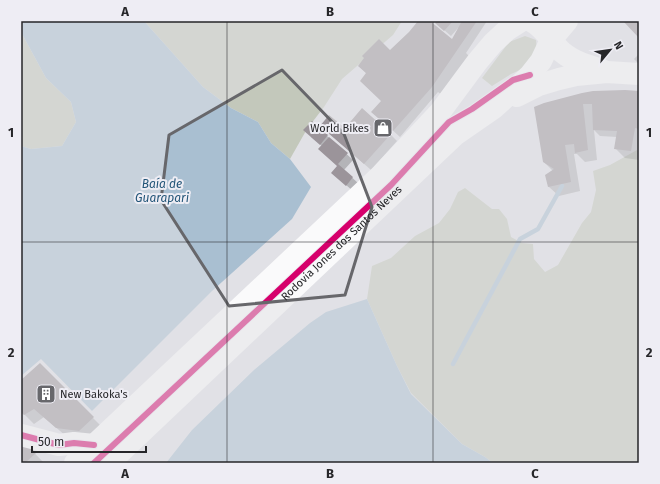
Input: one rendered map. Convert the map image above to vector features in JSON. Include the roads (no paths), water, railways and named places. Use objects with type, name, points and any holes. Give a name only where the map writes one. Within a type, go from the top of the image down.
[{"type":"main road","name":"Rodovia Jones dos Santos Neves","points":[[76,463],[380,176],[440,112],[477,62],[494,43],[507,30],[521,21]]},
{"type":"main road","points":[[531,21],[540,27],[563,52],[575,61],[607,72]]},
{"type":"main road","name":"Rodovia Jones dos Santos Neves","points":[[109,463],[455,136],[494,108],[530,75],[541,61],[551,40],[567,21]]},
{"type":"main road","points":[[494,108],[539,85],[560,78],[607,72],[639,74]]},
{"type":"main road","points":[[21,434],[58,444],[94,445]]},
{"type":"water","name":"Baía de Guarapari","points":[[21,21],[144,21],[203,87],[231,108],[258,122],[271,143],[290,159],[311,187],[292,219],[212,291],[92,411],[41,359],[21,376],[21,146],[31,149],[62,146],[76,122],[71,102],[46,78],[21,32]]},
{"type":"water","points":[[367,299],[411,394],[462,444],[493,463],[166,463],[192,430],[254,370],[310,323],[326,312]]},
{"type":"waterway","points":[[453,364],[520,239],[538,229],[562,186]]},
{"type":"place","name":"World Bikes","points":[[383,128]]},
{"type":"place","name":"New Bakoka's","points":[[46,394]]}]
